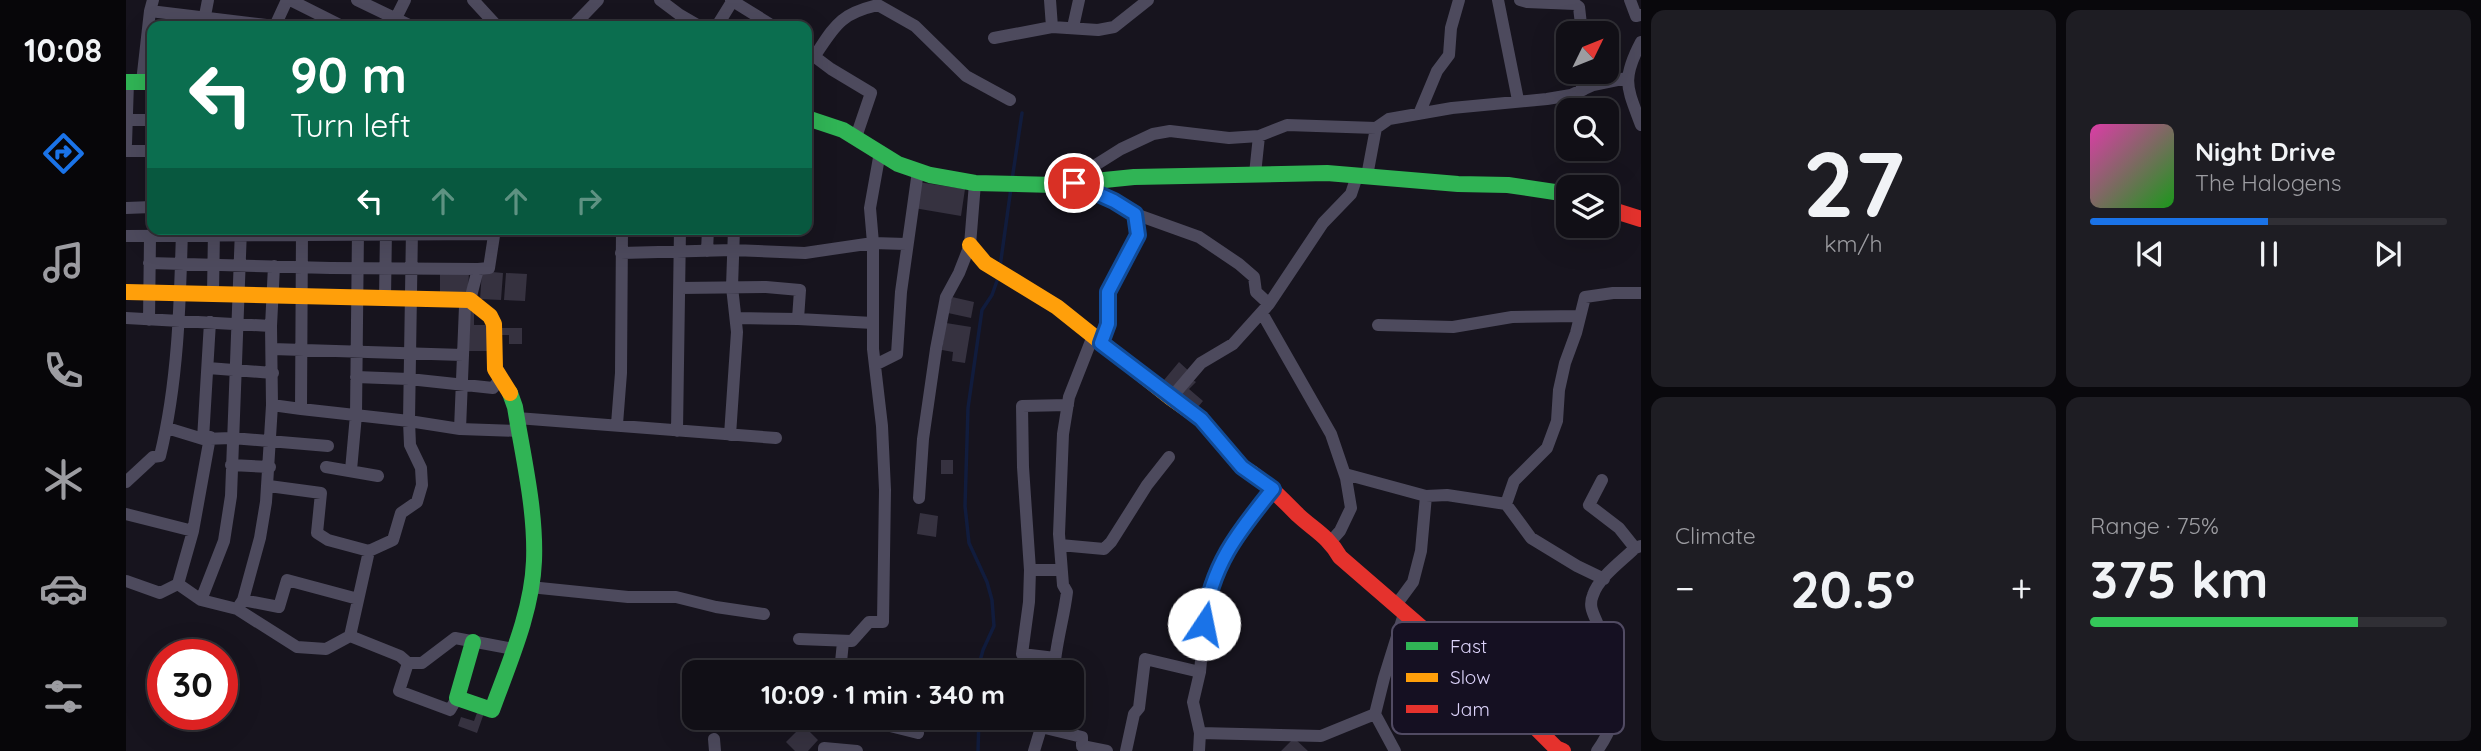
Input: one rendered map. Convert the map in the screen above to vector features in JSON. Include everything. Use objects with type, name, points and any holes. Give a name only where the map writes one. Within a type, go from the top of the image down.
[{"type":"street","points":[[203,21],[208,0]]},
{"type":"street","points":[[278,21],[288,0],[332,21]]},
{"type":"street","points":[[358,0],[392,21]]},
{"type":"street","points":[[394,21],[405,0]]},
{"type":"street","points":[[473,0],[493,21]]},
{"type":"street","points":[[578,21],[598,0]]},
{"type":"street","points":[[660,0],[690,21]]},
{"type":"street","points":[[720,21],[732,0],[765,21]]},
{"type":"street","points":[[1050,0],[1052,27]]},
{"type":"street","points":[[1073,27],[1079,0]]},
{"type":"street","points":[[994,38],[1052,27],[1098,30],[1114,27],[1148,0]]},
{"type":"street","points":[[1419,114],[1437,71],[1449,55],[1451,28],[1459,0]]},
{"type":"street","points":[[1498,0],[1518,100]]},
{"type":"street","points":[[1520,0],[1580,3],[1581,21]]},
{"type":"street","points":[[1630,0],[1636,16],[1641,15]]},
{"type":"street","points":[[812,51],[838,22],[856,10],[878,5],[915,26],[966,76],[1010,100]]},
{"type":"street","points":[[151,6],[200,21]]},
{"type":"street","points":[[126,144],[126,120],[137,82],[147,28]]},
{"type":"street","points":[[1641,42],[1630,63],[1627,78],[1627,89],[1641,125]]},
{"type":"street","points":[[812,56],[871,93],[856,137]]},
{"type":"street","points":[[1081,182],[1094,166],[1153,134],[1170,131],[1229,138],[1259,136],[1287,124],[1376,128],[1389,120],[1419,114],[1571,95],[1593,85],[1627,78]]},
{"type":"street","points":[[1581,84],[1583,90]]},
{"type":"street","points":[[812,119],[856,137],[898,164],[975,183],[1013,185],[1134,177],[1255,174],[1362,176],[1458,184],[1508,184],[1556,192]]},
{"type":"street","points":[[126,120],[147,120]]},
{"type":"street","points":[[1171,398],[1201,363],[1233,344],[1266,308],[1324,222],[1351,194],[1362,176],[1376,128]]},
{"type":"street","points":[[1255,174],[1259,136]]},
{"type":"street","points":[[126,151],[147,151]]},
{"type":"street","points":[[799,639],[852,641],[869,622],[883,622],[883,426],[875,365],[870,208],[880,152]]},
{"type":"street","points":[[875,365],[897,354],[906,244],[918,171]]},
{"type":"street","points":[[1081,182],[1135,214],[1199,237],[1254,277],[1256,292],[1331,434],[1345,474],[1351,508],[1340,531],[1331,541]]},
{"type":"street","points":[[919,498],[923,439],[946,297],[970,245],[975,183]]},
{"type":"street","points":[[126,208],[147,207]]},
{"type":"street","points":[[1619,212],[1641,219]]},
{"type":"street","points":[[1055,660],[1067,592],[1063,585],[1059,545],[1063,434],[1068,405],[1097,340],[1108,324],[1108,292],[1138,235],[1135,214]]},
{"type":"street","points":[[126,236],[166,235]]},
{"type":"street","points":[[126,482],[153,457],[160,456],[167,428],[182,235]]},
{"type":"street","points":[[213,295],[214,235]]},
{"type":"street","points":[[201,600],[224,541],[231,496],[241,235]]},
{"type":"street","points":[[301,410],[302,235]]},
{"type":"street","points":[[351,470],[356,415],[358,235]]},
{"type":"street","points":[[385,299],[386,235]]},
{"type":"street","points":[[269,486],[321,493],[317,534],[328,540],[369,551],[393,540],[401,513],[417,502],[422,485],[421,468],[410,445],[409,421],[412,235]]},
{"type":"street","points":[[149,263],[478,269],[489,268],[494,235]]},
{"type":"street","points":[[617,424],[621,373],[622,235]]},
{"type":"street","points":[[677,431],[680,235]]},
{"type":"street","points":[[707,251],[708,235]]},
{"type":"street","points":[[730,435],[737,332],[732,287],[734,235]]},
{"type":"street","points":[[149,320],[150,237]]},
{"type":"street","points":[[621,253],[733,250],[805,253],[873,243],[906,244]]},
{"type":"street","points":[[970,245],[985,263],[1057,307],[1201,419],[1242,467],[1273,489],[1300,517],[1331,541],[1340,557],[1415,622]]},
{"type":"street","points":[[240,605],[260,538],[269,486],[274,266]]},
{"type":"street","points":[[460,429],[465,306],[470,299],[478,269]]},
{"type":"street","points":[[680,288],[800,290],[799,319]]},
{"type":"street","points":[[126,292],[412,300],[470,299],[490,316],[494,324],[495,369],[509,390],[519,425],[533,522],[534,562],[518,638],[492,710],[457,698]]},
{"type":"street","points":[[1506,504],[1514,481],[1547,448],[1556,421],[1565,363],[1585,297],[1641,293]]},
{"type":"street","points":[[1378,325],[1453,327],[1512,317],[1579,316]]},
{"type":"street","points":[[126,318],[271,326]]},
{"type":"street","points":[[736,318],[873,323]]},
{"type":"street","points":[[126,581],[160,593],[178,584],[193,531],[207,438],[210,322]]},
{"type":"street","points":[[272,349],[463,355]]},
{"type":"street","points":[[208,368],[273,373]]},
{"type":"street","points":[[356,377],[493,387],[501,378]]},
{"type":"street","points":[[272,405],[460,429],[519,425],[617,424],[776,438]]},
{"type":"street","points":[[1055,657],[1022,654],[1030,570],[1023,467],[1023,406],[1068,405]]},
{"type":"street","points":[[167,428],[207,438],[328,446]]},
{"type":"street","points":[[1059,545],[1104,549],[1169,457]]},
{"type":"street","points":[[231,465],[270,467]]},
{"type":"street","points":[[326,467],[378,476]]},
{"type":"street","points":[[1345,474],[1426,496],[1447,495],[1506,504],[1531,538],[1604,579]]},
{"type":"street","points":[[1597,622],[1590,605],[1594,591],[1638,547],[1619,527],[1589,505],[1602,480]]},
{"type":"street","points":[[1199,751],[1200,733],[1193,702],[1200,672],[1206,604],[1218,570],[1237,533],[1273,489]]},
{"type":"street","points":[[1397,622],[1413,582],[1421,551],[1426,496]]},
{"type":"street","points":[[126,513],[193,531]]},
{"type":"street","points":[[240,605],[297,647],[326,649],[350,636],[369,551]]},
{"type":"street","points":[[1030,570],[1061,570]]},
{"type":"street","points":[[178,584],[201,600],[240,605],[279,607],[287,580],[358,599]]},
{"type":"street","points":[[530,587],[628,597],[676,597],[716,607],[764,614]]},
{"type":"street","points":[[350,636],[400,656],[408,663],[422,663],[454,638],[513,649]]},
{"type":"street","points":[[408,663],[399,691],[450,710],[457,698],[473,642]]},
{"type":"street","points":[[841,660],[843,642]]},
{"type":"street","points":[[1392,644],[1375,714],[1395,751]]},
{"type":"street","points":[[1126,751],[1134,713],[1139,708],[1145,659],[1200,672]]},
{"type":"street","points":[[1200,733],[1321,736],[1375,714]]},
{"type":"street","points":[[906,730],[918,733]]},
{"type":"street","points":[[1034,751],[1041,730]]},
{"type":"street","points":[[1064,730],[1082,737],[1082,746],[1107,751]]},
{"type":"street","points":[[1542,734],[1563,751]]},
{"type":"street","points":[[1597,751],[1608,734]]},
{"type":"street","points":[[824,751],[824,748],[857,751]]},
{"type":"building","points":[[918,182],[965,189],[961,216],[914,208]]},
{"type":"building","points":[[440,270],[469,271],[468,296],[440,295]]},
{"type":"building","points":[[482,271],[503,273],[501,300],[480,299]]},
{"type":"building","points":[[506,273],[527,274],[525,301],[504,300]]},
{"type":"building","points":[[952,297],[974,302],[971,318],[948,313]]},
{"type":"building","points":[[468,311],[474,312],[474,325],[490,325],[490,351],[467,351]]},
{"type":"building","points":[[946,323],[971,327],[965,363],[952,361],[953,352],[942,350]]},
{"type":"building","points":[[500,328],[522,328],[522,344],[509,344],[509,335],[500,335]]},
{"type":"building","points":[[1179,362],[1191,373],[1175,390],[1164,380]]},
{"type":"building","points":[[1190,378],[1196,382],[1189,389],[1203,401],[1198,407],[1179,392]]},
{"type":"building","points":[[941,460],[953,460],[953,474],[941,474]]},
{"type":"building","points":[[920,513],[938,516],[936,537],[917,534]]},
{"type":"building","points":[[478,710],[484,713],[477,733],[458,726],[461,717],[474,721]]},
{"type":"building","points":[[798,730],[808,730],[818,740],[808,751],[795,751],[786,742]]},
{"type":"building","points":[[1294,738],[1308,751],[1281,751]]},
{"type":"waterway","points":[[1012,180],[1022,113]]},
{"type":"waterway","points":[[1000,267],[1011,188]]},
{"type":"waterway","points":[[980,660],[994,626],[992,600],[987,582],[969,543],[965,506],[968,408],[982,310],[992,295],[998,278]]},
{"type":"waterway","points":[[978,751],[979,730]]},
{"type":"traffic: fast","points":[[126,82],[147,82]]},
{"type":"traffic: fast","points":[[812,120],[843,130],[898,164],[930,175],[975,183],[1055,185],[1134,177],[1327,173],[1458,184],[1508,185],[1556,192]]},
{"type":"traffic: fast","points":[[473,642],[457,698],[492,710],[524,618],[534,561],[528,484],[515,407],[510,393]]},
{"type":"traffic: slow","points":[[970,245],[985,263],[1057,307],[1201,419],[1242,467],[1253,474]]},
{"type":"traffic: slow","points":[[126,292],[470,300],[490,316],[494,324],[495,369],[510,393]]},
{"type":"traffic: jam","points":[[1619,212],[1641,219]]},
{"type":"traffic: jam","points":[[1253,474],[1326,538],[1340,557],[1415,622]]},
{"type":"traffic: jam","points":[[1542,734],[1563,751]]},
{"type":"route","points":[[1074,183],[1135,214],[1138,235],[1108,292],[1108,324],[1101,343],[1201,419],[1242,467],[1273,489],[1237,533],[1218,570],[1206,604],[1204,624]]}]
